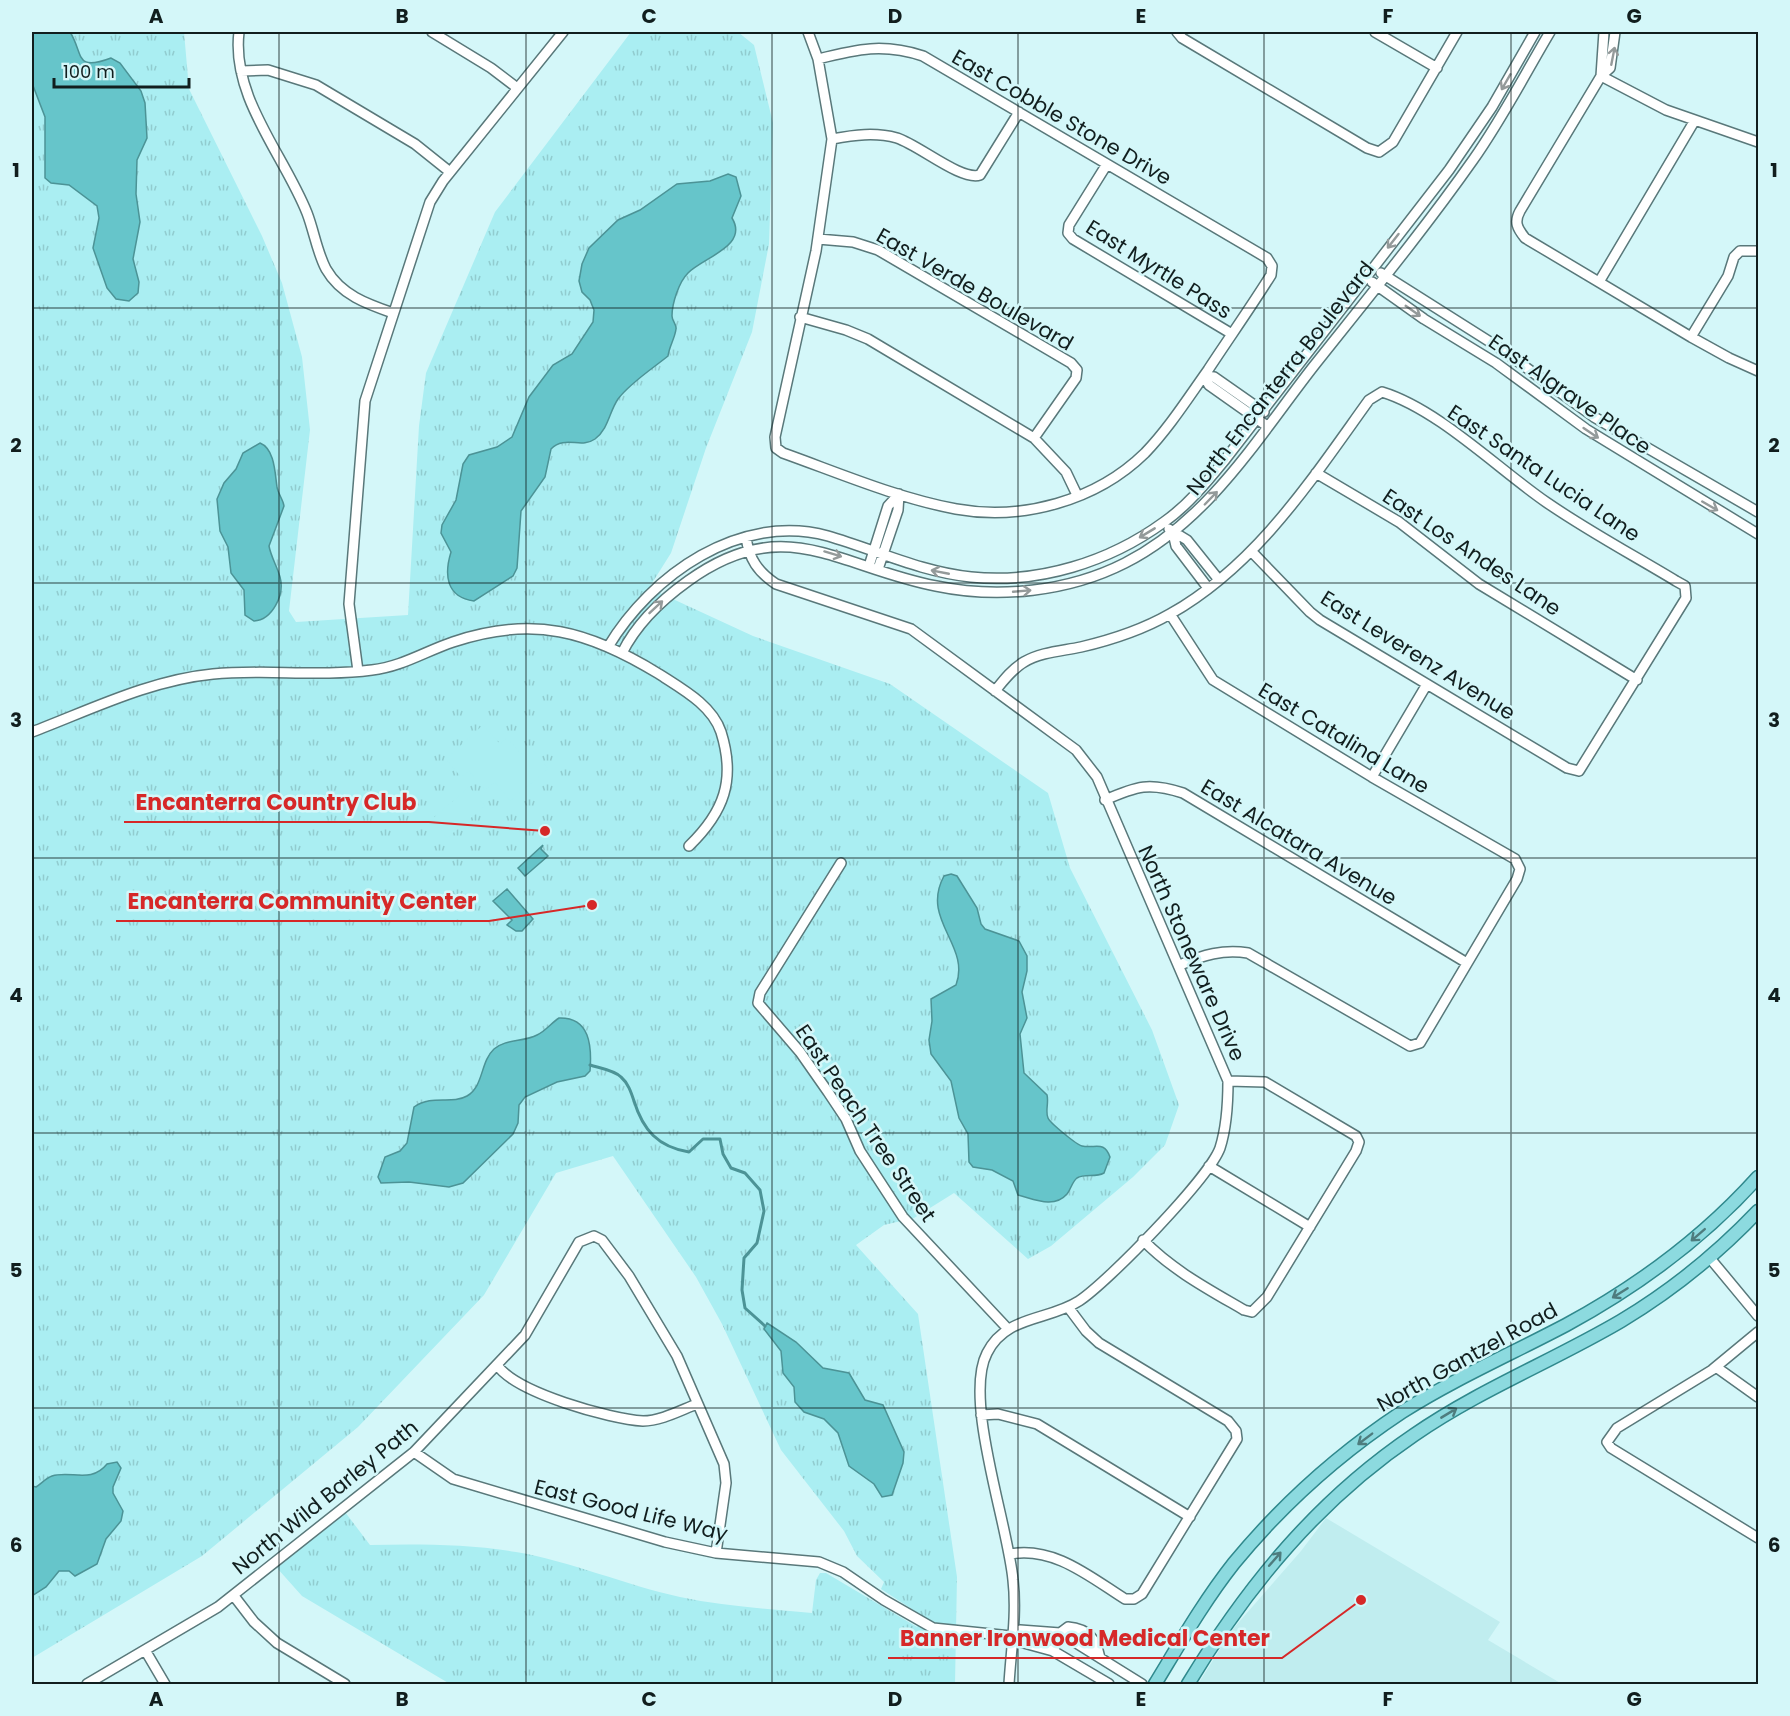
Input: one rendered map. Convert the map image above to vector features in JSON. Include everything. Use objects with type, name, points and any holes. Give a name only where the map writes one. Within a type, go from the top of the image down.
[{"type":"main road","name":"North Gantzel Road","points":[[1155,1684],[1200,1612],[1234,1564],[1277,1516],[1330,1467],[1380,1428],[1422,1400],[1567,1324],[1655,1271],[1702,1231],[1758,1176]]},
{"type":"main road","name":"North Gantzel Road","points":[[1188,1684],[1236,1609],[1271,1564],[1310,1521],[1358,1477],[1415,1434],[1449,1413],[1621,1321],[1709,1257],[1758,1211]]},
{"type":"street","points":[[239,32],[241,71],[260,119],[308,215],[327,269],[358,301],[393,313]]},
{"type":"street","points":[[432,32],[491,68],[516,87]]},
{"type":"street","points":[[358,671],[349,604],[365,401],[393,313],[430,202],[450,172],[516,87],[563,32]]},
{"type":"street","points":[[808,32],[818,59],[832,138],[818,238],[775,437],[776,448],[783,453],[899,494],[958,509],[1007,512],[1054,504],[1097,488],[1143,454],[1162,434],[1232,334]]},
{"type":"street","points":[[1177,32],[1182,38],[1356,142],[1379,152],[1393,142],[1457,32]]},
{"type":"street","points":[[1375,32],[1437,68]]},
{"type":"street","name":"North Encanterra Boulevard","points":[[608,647],[629,614],[663,583],[710,550],[746,537],[790,531],[810,533],[932,571],[973,577],[1038,575],[1061,570],[1107,554],[1164,523],[1204,485],[1468,142],[1535,32]]},
{"type":"street","name":"North Encanterra Boulevard","points":[[622,654],[640,623],[671,594],[704,570],[748,549],[777,545],[803,547],[937,586],[975,592],[1049,588],[1123,564],[1173,533],[1224,484],[1473,160],[1550,32]]},
{"type":"street","points":[[1601,76],[1604,32]]},
{"type":"street","points":[[1615,32],[1610,68],[1601,76],[1517,217],[1517,227],[1525,238],[1691,337],[1758,371]]},
{"type":"street","name":"East Cobble Stone Drive","points":[[818,59],[858,49],[900,49],[923,56],[1268,258],[1272,266],[1271,275],[1232,334]]},
{"type":"street","points":[[241,71],[268,70],[315,85],[415,144],[450,172]]},
{"type":"street","points":[[1601,76],[1640,98],[1758,142]]},
{"type":"street","points":[[832,138],[881,135],[899,139],[922,148],[963,174],[972,177],[980,175],[1018,112]]},
{"type":"street","points":[[1599,282],[1695,120]]},
{"type":"street","name":"East Myrtle Pass","points":[[1107,164],[1070,225],[1068,233],[1073,239],[1232,334]]},
{"type":"street","name":"East Verde Boulevard","points":[[818,238],[853,242],[878,250],[1071,363],[1077,370],[1076,378],[1034,438]]},
{"type":"street","points":[[1691,337],[1728,276],[1734,257],[1740,252],[1758,251]]},
{"type":"street","name":"East Algrave Place","points":[[1373,267],[1498,347],[1594,417],[1696,474],[1758,512]]},
{"type":"street","name":"East Algrave Place","points":[[1365,277],[1424,319],[1496,363],[1586,429],[1687,493],[1758,534]]},
{"type":"street","points":[[800,317],[868,339],[1034,438],[1066,472],[1077,495]]},
{"type":"street","points":[[1204,376],[1214,376],[1270,423]]},
{"type":"street","name":"East Santa Lucia Lane","points":[[1316,473],[1369,400],[1382,392],[1396,396],[1458,435],[1546,501],[1684,586],[1686,598],[1637,680]]},
{"type":"street","points":[[995,691],[1023,662],[1044,654],[1126,635],[1170,614],[1219,580],[1252,552],[1316,473]]},
{"type":"street","name":"East Los Andes Lane","points":[[1316,473],[1399,522],[1479,584],[1637,680]]},
{"type":"street","points":[[1687,493],[1696,474]]},
{"type":"street","points":[[873,568],[898,510],[899,494]]},
{"type":"street","points":[[1164,523],[1173,533],[1187,540],[1219,580]]},
{"type":"street","points":[[1173,533],[1176,546],[1208,588]]},
{"type":"street","name":"North Stoneware Drive","points":[[746,537],[748,549],[756,567],[776,584],[911,629],[1076,750],[1097,777],[1228,1081],[1228,1111],[1219,1149],[1193,1188],[1092,1291],[1068,1306],[1030,1318],[1008,1329],[992,1344],[983,1363],[978,1386],[981,1414],[1010,1554],[1014,1600],[1009,1684]]},
{"type":"street","name":"East Leverenz Avenue","points":[[1252,552],[1310,612],[1567,768],[1579,771],[1637,680]]},
{"type":"street","name":"East Catalina Lane","points":[[1170,614],[1213,680],[1372,777],[1515,859],[1520,868],[1517,879],[1467,963]]},
{"type":"street","points":[[32,732],[144,689],[177,680],[213,674],[358,671],[400,664],[452,642],[501,629],[525,627],[555,630],[608,647],[622,654],[684,690],[705,707],[718,724],[729,774],[721,807],[714,819],[689,846]]},
{"type":"street","points":[[1372,777],[1427,684]]},
{"type":"street","name":"East Alcatara Avenue","points":[[1105,800],[1147,785],[1163,786],[1184,793],[1467,963]]},
{"type":"street","name":"East Peach Tree Street","points":[[841,863],[760,993],[758,1003],[800,1052],[828,1092],[846,1119],[860,1151],[903,1217],[1008,1329]]},
{"type":"street","points":[[1179,965],[1216,952],[1230,950],[1248,953],[1410,1046],[1419,1043],[1467,963]]},
{"type":"street","points":[[1143,1240],[1163,1261],[1244,1310],[1252,1312],[1267,1297],[1356,1151],[1359,1142],[1356,1136],[1265,1082],[1228,1081]]},
{"type":"street","points":[[1209,1166],[1310,1227]]},
{"type":"street","name":"North Wild Barley Path","points":[[87,1684],[234,1596],[414,1452],[525,1335],[544,1307],[572,1252],[579,1242],[594,1236],[602,1240],[651,1311],[677,1356],[724,1464],[726,1483],[716,1553]]},
{"type":"street","points":[[1709,1257],[1758,1316]]},
{"type":"street","points":[[1010,1554],[1023,1552],[1053,1556],[1125,1599],[1134,1599],[1142,1594],[1237,1439],[1236,1431],[1228,1420],[1100,1343],[1086,1331],[1068,1306]]},
{"type":"street","points":[[1758,1332],[1716,1367],[1617,1428],[1606,1442],[1611,1448],[1758,1538]]},
{"type":"street","points":[[497,1365],[503,1375],[552,1399],[624,1417],[645,1421],[670,1415],[697,1404]]},
{"type":"street","points":[[1716,1367],[1758,1397]]},
{"type":"street","points":[[981,1414],[998,1414],[1037,1424],[1190,1517]]},
{"type":"street","name":"East Good Life Way","points":[[414,1452],[462,1482],[624,1530],[716,1553],[819,1562],[843,1572],[884,1600],[933,1628],[1011,1636],[1020,1642],[1053,1650],[1109,1684]]},
{"type":"street","points":[[234,1596],[266,1635],[345,1684]]},
{"type":"street","points":[[1053,1650],[1060,1633],[1068,1626],[1088,1632],[1097,1645],[1100,1658]]},
{"type":"street","name":"East Good Life Way","points":[[1011,1636],[1020,1630],[1060,1633],[1142,1684]]},
{"type":"street","points":[[145,1650],[165,1684]]},
{"type":"shaded area","points":[[32,32],[70,32],[85,62],[99,62],[111,58],[120,63],[141,91],[145,103],[147,138],[137,160],[136,194],[140,222],[133,259],[139,282],[138,293],[129,301],[116,299],[107,288],[93,248],[99,218],[97,206],[69,185],[51,183],[45,178],[45,117],[32,83]]},
{"type":"shaded area","points":[[728,174],[736,177],[741,196],[732,218],[736,228],[735,236],[722,250],[688,273],[682,282],[673,305],[672,316],[676,329],[668,356],[623,393],[600,435],[595,439],[584,443],[562,443],[551,449],[545,477],[521,511],[517,568],[513,576],[474,601],[458,595],[449,584],[448,569],[451,552],[441,533],[442,525],[456,500],[463,464],[469,455],[497,447],[512,437],[529,397],[553,365],[572,354],[593,322],[594,310],[590,300],[582,292],[579,281],[582,264],[589,248],[618,220],[640,210],[677,184],[710,181]]},
{"type":"shaded area","points":[[260,443],[265,446],[271,456],[284,506],[269,546],[280,577],[279,599],[266,616],[254,621],[245,615],[244,590],[231,573],[228,547],[220,531],[217,499],[243,453]]},
{"type":"shaded area","points":[[543,845],[541,849],[548,856],[525,876],[518,868]]},
{"type":"shaded area","points":[[951,874],[957,876],[977,908],[981,924],[985,929],[1019,941],[1027,956],[1027,971],[1022,992],[1027,1018],[1020,1034],[1024,1073],[1047,1095],[1048,1118],[1079,1145],[1102,1147],[1110,1157],[1104,1173],[1077,1178],[1067,1194],[1056,1201],[1044,1202],[1018,1195],[1013,1181],[992,1170],[973,1167],[969,1162],[968,1134],[959,1118],[951,1081],[931,1054],[929,1040],[932,1021],[931,999],[956,985],[959,971],[957,957],[938,906],[938,892],[944,876]]},
{"type":"shaded area","points":[[507,889],[533,919],[522,931],[516,931],[507,925],[512,920],[493,901]]},
{"type":"shaded area","points":[[559,1018],[577,1022],[587,1035],[591,1062],[590,1071],[585,1076],[557,1082],[525,1097],[519,1105],[518,1123],[513,1134],[463,1183],[449,1187],[409,1182],[381,1183],[378,1177],[385,1157],[400,1151],[407,1143],[414,1107],[428,1101],[455,1100],[467,1096],[476,1086],[486,1060],[494,1049],[537,1035]]},
{"type":"shaded area","points":[[767,1323],[796,1342],[823,1368],[849,1373],[865,1400],[883,1405],[904,1452],[903,1463],[892,1495],[882,1497],[874,1484],[849,1466],[838,1433],[824,1419],[804,1412],[795,1402],[794,1387],[783,1373],[781,1351],[764,1329]]},
{"type":"shaded area","points":[[117,1462],[121,1468],[113,1487],[113,1493],[123,1511],[121,1521],[106,1539],[97,1564],[75,1576],[69,1571],[59,1571],[46,1587],[32,1596],[32,1486],[36,1487],[52,1476],[88,1475],[101,1470],[107,1464]]},
{"type":"shaded area","points":[[1326,1518],[1500,1622],[1488,1640],[1562,1684],[1198,1684],[1232,1630],[1301,1551]]},
{"type":"green space","points":[[32,32],[184,32],[189,89],[262,236],[282,283],[302,357],[310,430],[289,611],[296,622],[408,615],[419,426],[426,373],[495,212],[631,32],[738,32],[754,45],[773,123],[769,244],[752,332],[706,448],[671,553],[649,588],[753,636],[890,684],[1048,793],[1070,868],[1152,1030],[1179,1105],[1165,1145],[1133,1177],[1051,1246],[1028,1259],[954,1193],[914,1218],[884,1225],[856,1245],[918,1314],[957,1577],[955,1684],[450,1684],[302,1596],[277,1568],[345,1512],[370,1545],[462,1546],[516,1552],[557,1561],[659,1592],[729,1605],[812,1613],[816,1580],[820,1573],[826,1573],[917,1627],[921,1615],[881,1589],[884,1582],[857,1556],[844,1531],[781,1450],[722,1324],[696,1277],[613,1156],[556,1173],[484,1295],[358,1427],[202,1556],[32,1658]]},
{"type":"green space","points":[[483,725],[500,744],[507,738],[524,757],[533,750],[548,769],[510,801],[495,782],[485,790],[469,771],[461,777],[446,759]]},
{"type":"green space","points":[[469,787],[485,806],[447,838],[432,819]]},
{"type":"waterway","points":[[590,1065],[614,1073],[623,1079],[642,1120],[653,1136],[669,1146],[689,1152],[703,1139],[720,1139],[723,1154],[731,1168],[745,1173],[760,1190],[764,1211],[757,1243],[744,1258],[742,1290],[745,1308],[765,1326]]},
{"type":"place","name":"Encanterra Country Club","points":[[545,831]]},
{"type":"place","name":"Encanterra Community Center","points":[[592,905]]},
{"type":"place","name":"Banner Ironwood Medical Center","points":[[1361,1600]]}]
